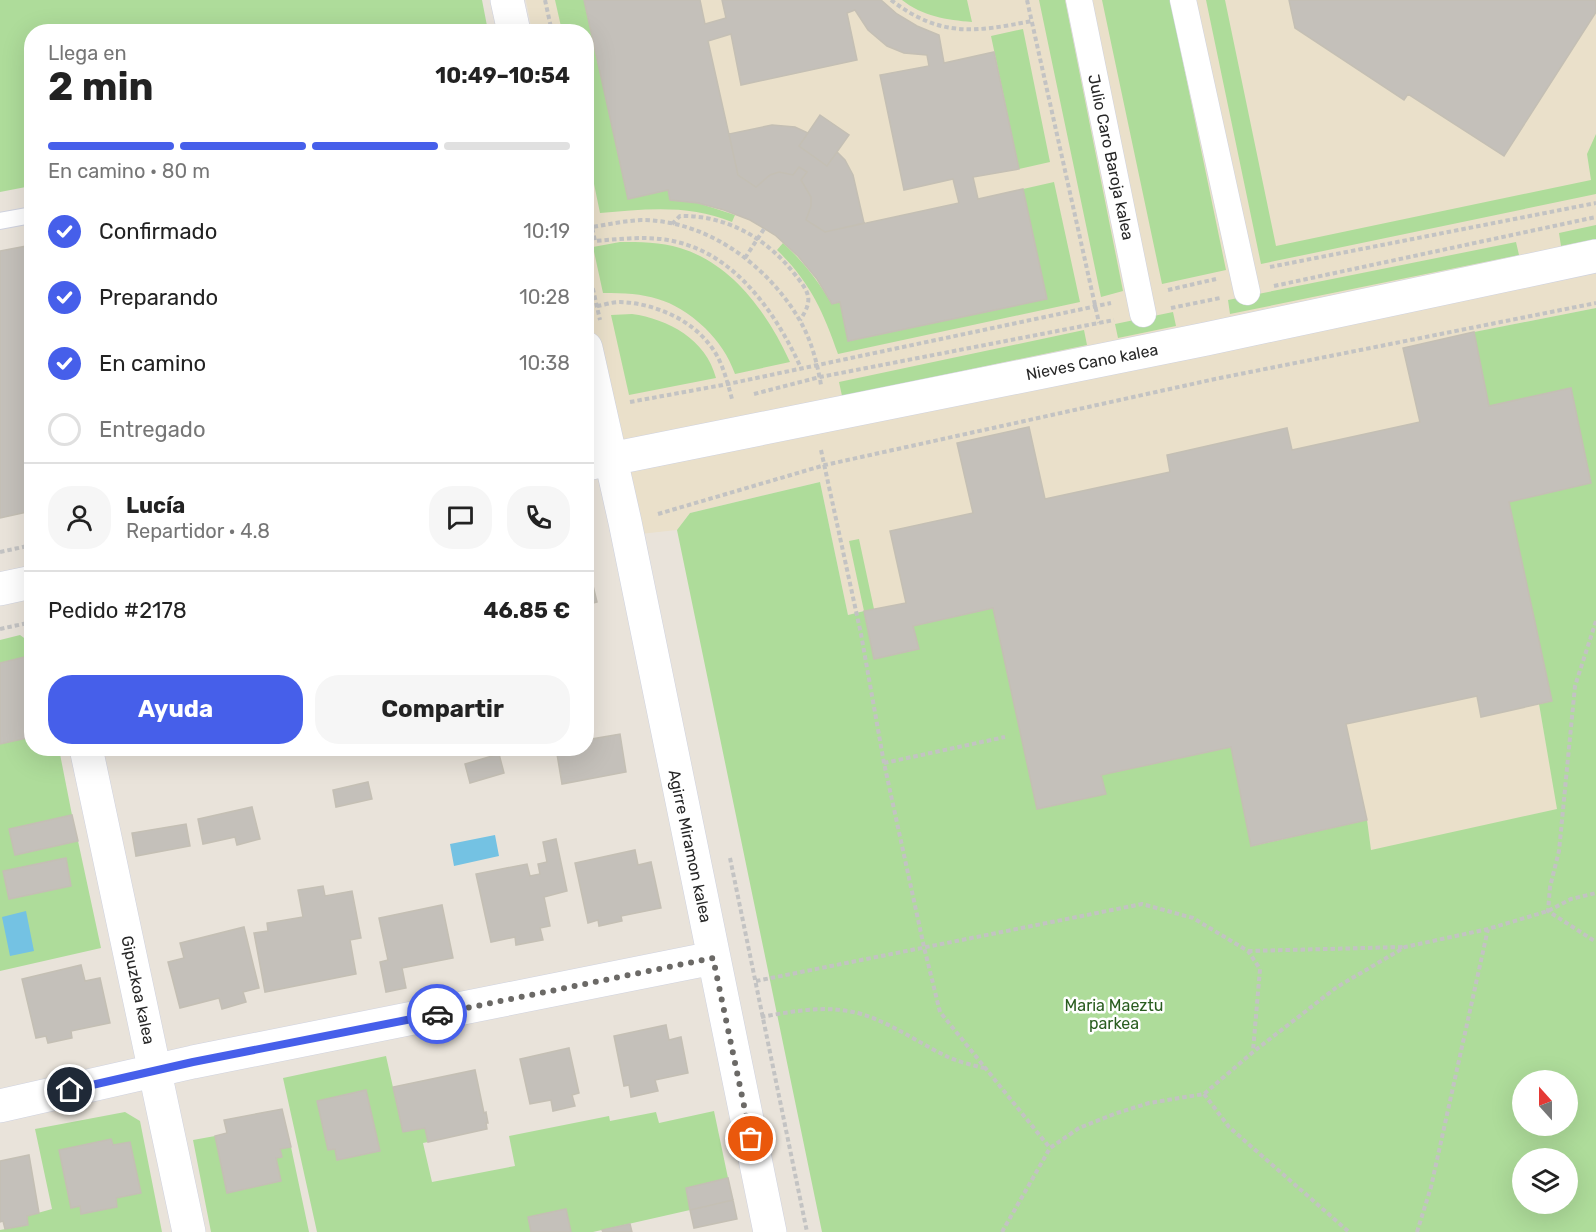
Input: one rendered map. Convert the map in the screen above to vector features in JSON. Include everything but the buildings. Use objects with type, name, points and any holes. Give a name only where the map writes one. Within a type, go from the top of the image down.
[{"type":"street","points":[[507,0],[512,24]]},
{"type":"street","name":"Julio Caro Baroja kalea","points":[[1079,0],[1141,305]]},
{"type":"street","points":[[1183,0],[1245,282]]},
{"type":"street","name":"Nieves Cano kalea","points":[[598,462],[1206,339],[1596,256]]},
{"type":"street","name":"Agirre Miramon kalea","points":[[594,383],[604,426],[598,462],[625,522],[770,1232]]},
{"type":"street","points":[[0,589],[24,584]]},
{"type":"street","name":"Gipuzkoa kalea","points":[[88,756],[189,1232]]},
{"type":"street","points":[[0,1106],[155,1071],[713,958]]},
{"type":"lane","points":[[0,221],[24,216]]},
{"type":"path","points":[[546,0],[550,24]]},
{"type":"path","points":[[891,0],[925,22],[950,29],[972,30],[1032,21]]},
{"type":"path","points":[[1027,0],[1099,323]]},
{"type":"path","points":[[721,402],[820,377],[1099,323],[1141,305],[1596,202]]},
{"type":"path","points":[[672,224],[680,216],[700,216],[745,231],[758,238],[776,253],[803,285],[808,297],[808,308],[800,320]]},
{"type":"path","points":[[604,426],[621,404],[728,384],[1095,306],[1141,305],[1245,282],[1596,217]]},
{"type":"path","points":[[594,227],[643,220],[672,224],[703,233],[745,258],[765,274],[800,320],[810,342],[820,377],[827,415]]},
{"type":"path","points":[[745,258],[764,229]]},
{"type":"path","points":[[594,236],[595,241],[654,238],[676,241],[711,256],[726,266],[770,311],[789,342],[801,368]]},
{"type":"path","points":[[594,293],[597,306],[618,302],[644,306],[678,319],[693,328],[710,344],[721,364],[732,399]]},
{"type":"path","points":[[625,522],[825,465],[1215,379],[1596,303]]},
{"type":"path","points":[[820,446],[861,634],[884,763],[940,1012],[1050,1148]]},
{"type":"path","points":[[0,552],[24,547]]},
{"type":"path","points":[[1548,911],[1550,887],[1560,851],[1575,686],[1596,621]]},
{"type":"path","points":[[0,629],[24,624]]},
{"type":"path","points":[[1590,638],[1596,636]]},
{"type":"path","points":[[884,763],[1005,737]]},
{"type":"path","points":[[1248,951],[1405,947],[1488,929],[1548,911],[1571,899],[1596,893]]},
{"type":"path","points":[[807,1232],[756,981],[1142,904],[1193,918],[1248,951],[1260,969],[1253,1052]]},
{"type":"path","points":[[1548,911],[1596,942]]},
{"type":"path","points":[[1417,1232],[1431,1187],[1488,929]]},
{"type":"path","points":[[1002,1232],[1050,1148],[1079,1128],[1116,1113],[1149,1103],[1204,1094],[1253,1052],[1337,987],[1405,947]]},
{"type":"path","points":[[763,1016],[825,1009],[848,1011],[875,1020],[950,1058],[984,1068]]},
{"type":"path","points":[[1204,1094],[1229,1127],[1349,1232]]},
{"type":"shaded area","points":[[526,0],[1596,0],[1596,308],[1474,332],[1571,388],[1591,482],[1509,502],[1552,701],[1539,705],[1558,809],[1371,851],[1366,821],[1251,846],[1231,747],[1101,775],[1106,794],[913,627],[919,649],[874,659],[863,611],[848,615],[820,482],[690,513],[677,530],[640,534],[594,334],[594,24],[531,24]]},
{"type":"green space","points":[[0,0],[482,0],[487,24],[24,24],[24,187],[0,192]]},
{"type":"green space","points":[[555,0],[584,0],[589,24],[560,24]]},
{"type":"green space","points":[[902,0],[967,0],[972,22],[935,16],[918,10]]},
{"type":"green space","points":[[1039,0],[1065,0],[1123,291],[1101,297]]},
{"type":"green space","points":[[1102,0],[1170,0],[1226,270],[1162,284]]},
{"type":"green space","points":[[1206,0],[1225,0],[1276,246],[1591,180],[1587,154],[1596,134],[1596,194],[1261,264]]},
{"type":"green space","points":[[1023,29],[1050,162],[1019,169],[991,36]]},
{"type":"green space","points":[[594,45],[628,199],[668,190],[735,215],[732,222],[700,212],[683,210],[650,209],[600,213],[594,184]]},
{"type":"green space","points":[[1054,182],[1080,302],[838,354],[827,324],[807,286],[777,250],[783,243],[810,272],[832,304],[840,302],[849,341],[1046,299],[1023,189]]},
{"type":"green space","points":[[1596,225],[1596,239],[1561,246],[1559,233]]},
{"type":"green space","points":[[620,242],[650,243],[673,246],[699,256],[732,278],[747,293],[771,326],[790,362],[735,374],[715,338],[681,309],[670,303],[645,296],[603,293],[594,247]]},
{"type":"green space","points":[[1516,242],[1519,255],[1230,314],[1228,300]]},
{"type":"green space","name":"Maria Maeztu parkea","points":[[1596,308],[1596,1232],[822,1232],[677,530],[690,513],[820,482],[848,615],[864,611],[874,659],[919,649],[913,626],[993,608],[1105,794],[1101,775],[1231,747],[1252,846],[1367,820],[1371,850],[1557,809],[1539,704],[1552,701],[1509,502],[1591,482],[1571,389],[1489,406],[1474,332]]},
{"type":"green space","points":[[1173,312],[1176,326],[1118,338],[1115,324]]},
{"type":"green space","points":[[632,314],[659,321],[684,333],[704,352],[716,378],[629,395],[611,315]]},
{"type":"green space","points":[[1084,330],[1087,345],[842,396],[839,382]]},
{"type":"green space","points":[[859,539],[874,609],[864,611],[849,541]]},
{"type":"green space","points":[[20,635],[24,638],[24,756],[60,756],[72,815],[10,829],[78,841],[101,948],[0,971],[0,640]]},
{"type":"green space","points":[[386,1056],[403,1132],[425,1128],[428,1142],[423,1143],[432,1182],[515,1166],[509,1136],[609,1116],[610,1121],[656,1112],[659,1123],[714,1111],[728,1178],[686,1188],[690,1210],[593,1232],[317,1232],[283,1078]]},
{"type":"green space","points":[[125,1112],[140,1121],[162,1232],[0,1232],[0,1230],[28,1225],[27,1216],[52,1209],[35,1129]]},
{"type":"green space","points":[[215,1136],[227,1193],[280,1181],[276,1158],[282,1157],[280,1149],[291,1147],[309,1232],[211,1232],[193,1140]]},
{"type":"water","points":[[495,835],[499,856],[454,866],[450,844]]},
{"type":"water","points":[[26,911],[34,951],[10,956],[2,917]]},
{"type":"way so far","points":[[437,1014],[713,958],[751,1139]]},
{"type":"route","points":[[70,1090],[193,1062],[437,1014]]}]
